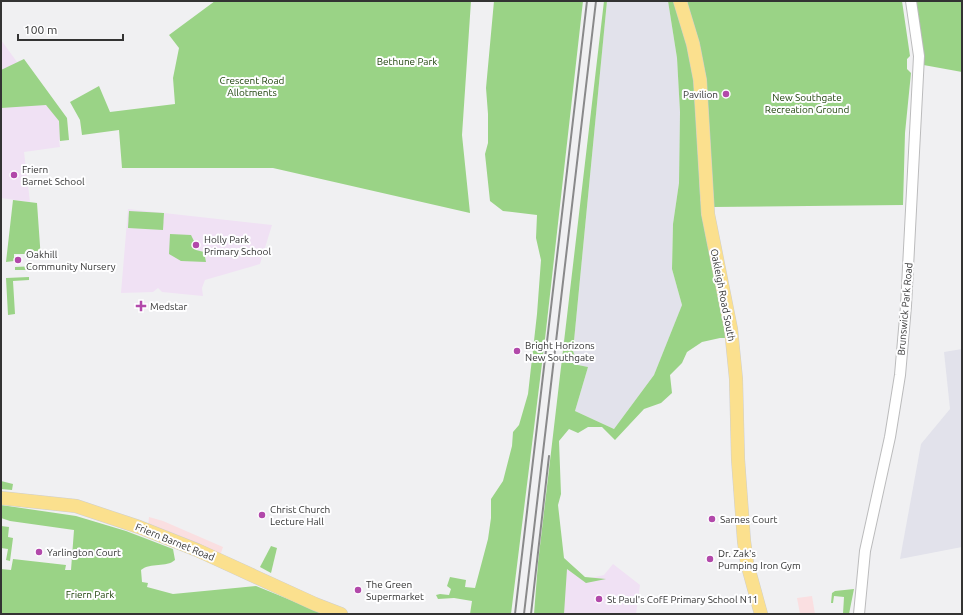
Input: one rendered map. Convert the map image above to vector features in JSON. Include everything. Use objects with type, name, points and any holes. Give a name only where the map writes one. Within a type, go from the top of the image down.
[{"type":"main road","name":"Oakleigh Road South","points":[[680,1],[693,44],[700,80],[708,214],[731,329],[736,371],[738,459],[744,541],[747,563],[761,614]]},
{"type":"main road","name":"Friern Barnet Road","points":[[1,498],[76,506],[139,527],[197,550],[341,614]]},
{"type":"street","name":"Brunswick Park Road","points":[[859,614],[865,551],[890,437],[898,391],[906,306],[919,56],[911,1]]},
{"type":"shaded area","points":[[607,1],[668,1],[677,58],[680,112],[679,183],[673,224],[672,269],[682,305],[654,375],[614,429],[575,411],[588,367],[578,365],[573,351]]},
{"type":"shaded area","name":"Friern Barnet School","points":[[1,40],[17,62],[20,60],[58,113],[65,139],[59,140],[60,147],[24,152],[30,202],[1,198]]},
{"type":"shaded area","name":"Holly Park Primary School","points":[[128,209],[272,225],[260,264],[205,280],[202,288],[203,296],[162,292],[158,288],[153,292],[121,293]]},
{"type":"shaded area","points":[[962,349],[962,547],[900,559],[921,444],[950,409],[944,352]]},
{"type":"shaded area","points":[[149,517],[163,521],[223,547],[220,556],[148,526]]},
{"type":"shaded area","name":"St Paul's CofE Primary School N11","points":[[561,561],[586,579],[604,575],[613,564],[640,585],[636,614],[559,614]]},
{"type":"shaded area","points":[[812,596],[815,614],[800,614],[797,598]]},
{"type":"green space","name":"Crescent Road Allotments","points":[[215,1],[471,1],[462,135],[470,213],[273,168],[122,168],[119,130],[82,135],[80,120],[70,102],[99,86],[110,112],[175,104],[173,78],[179,48],[169,35]]},
{"type":"green space","points":[[494,1],[583,1],[545,339],[511,614],[470,614],[472,601],[454,598],[438,599],[436,595],[449,595],[451,589],[447,586],[450,577],[466,580],[465,587],[475,588],[488,539],[491,518],[491,499],[503,481],[512,446],[513,432],[519,425],[528,394],[537,314],[541,260],[536,238],[537,215],[503,211],[490,201],[485,154],[488,143],[486,88]]},
{"type":"green space","points":[[604,1],[607,1],[573,351],[578,365],[588,367],[575,411],[614,429],[654,375],[682,305],[672,269],[673,224],[679,183],[680,112],[677,58],[668,1],[678,1],[698,87],[700,196],[712,267],[727,322],[726,338],[702,342],[687,352],[682,363],[670,375],[672,393],[661,403],[644,409],[615,440],[602,427],[588,427],[578,433],[569,429],[559,441],[561,494],[558,505],[564,558],[585,577],[606,579],[586,583],[567,569],[564,614],[534,614],[538,563]]},
{"type":"green space","name":"New Southgate Recreation Ground","points":[[687,1],[902,1],[910,56],[907,59],[907,69],[911,73],[905,133],[903,205],[712,207],[702,69]]},
{"type":"green space","points":[[910,1],[962,1],[962,72],[918,64]]},
{"type":"green space","points":[[24,59],[67,118],[69,140],[60,141],[59,121],[46,105],[1,108],[1,70]]},
{"type":"green space","points":[[13,200],[37,203],[41,260],[37,260],[36,256],[27,257],[27,254],[14,254],[14,261],[6,262]]},
{"type":"green space","points":[[129,211],[164,213],[163,230],[128,228]]},
{"type":"green space","points":[[170,234],[191,235],[194,241],[194,247],[196,250],[204,252],[206,262],[181,261],[169,254]]},
{"type":"green space","points":[[37,266],[37,270],[15,270],[15,267]]},
{"type":"green space","points":[[29,277],[29,280],[13,281],[15,314],[8,315],[6,278]]},
{"type":"green space","points":[[1,481],[13,484],[12,490],[1,489]]},
{"type":"green space","name":"Friern Park","points":[[1,505],[76,516],[126,531],[173,549],[175,560],[163,565],[149,566],[141,570],[142,582],[148,583],[147,587],[173,594],[256,586],[325,614],[1,614],[1,569],[11,570],[13,559],[66,565],[65,570],[71,570],[74,530],[10,521],[1,518]]},
{"type":"green space","points":[[1,526],[9,527],[8,537],[13,538],[10,561],[6,560],[8,549],[1,548]]},
{"type":"green space","points":[[271,546],[277,548],[271,573],[260,567]]},
{"type":"green space","points":[[854,589],[849,614],[843,614],[844,597],[834,596],[833,603],[831,603],[832,593],[835,591]]},
{"type":"railway","points":[[515,614],[587,1]]},
{"type":"railway","points":[[524,614],[596,1]]},
{"type":"railway","points":[[531,614],[549,456]]},
{"type":"place","name":"Pavilion","points":[[726,94]]},
{"type":"place","name":"Friern Barnet School","points":[[14,175]]},
{"type":"place","name":"Holly Park Primary School","points":[[196,245]]},
{"type":"place","name":"Oakhill Community Nursery","points":[[18,260]]},
{"type":"place","name":"Medstar","points":[[141,306]]},
{"type":"place","name":"Bright Horizons New Southgate","points":[[517,351]]},
{"type":"place","name":"Christ Church Lecture Hall","points":[[262,515]]},
{"type":"place","name":"Sarnes Court","points":[[712,519]]},
{"type":"place","name":"Yarlington Court","points":[[39,552]]},
{"type":"place","name":"Dr. Zak's Pumping Iron Gym","points":[[710,559]]},
{"type":"place","name":"The Green Supermarket","points":[[358,590]]},
{"type":"place","name":"St Paul's CofE Primary School N11","points":[[599,599]]},
{"type":"park label","name":"Bethune Park","points":[[407,61]]}]
